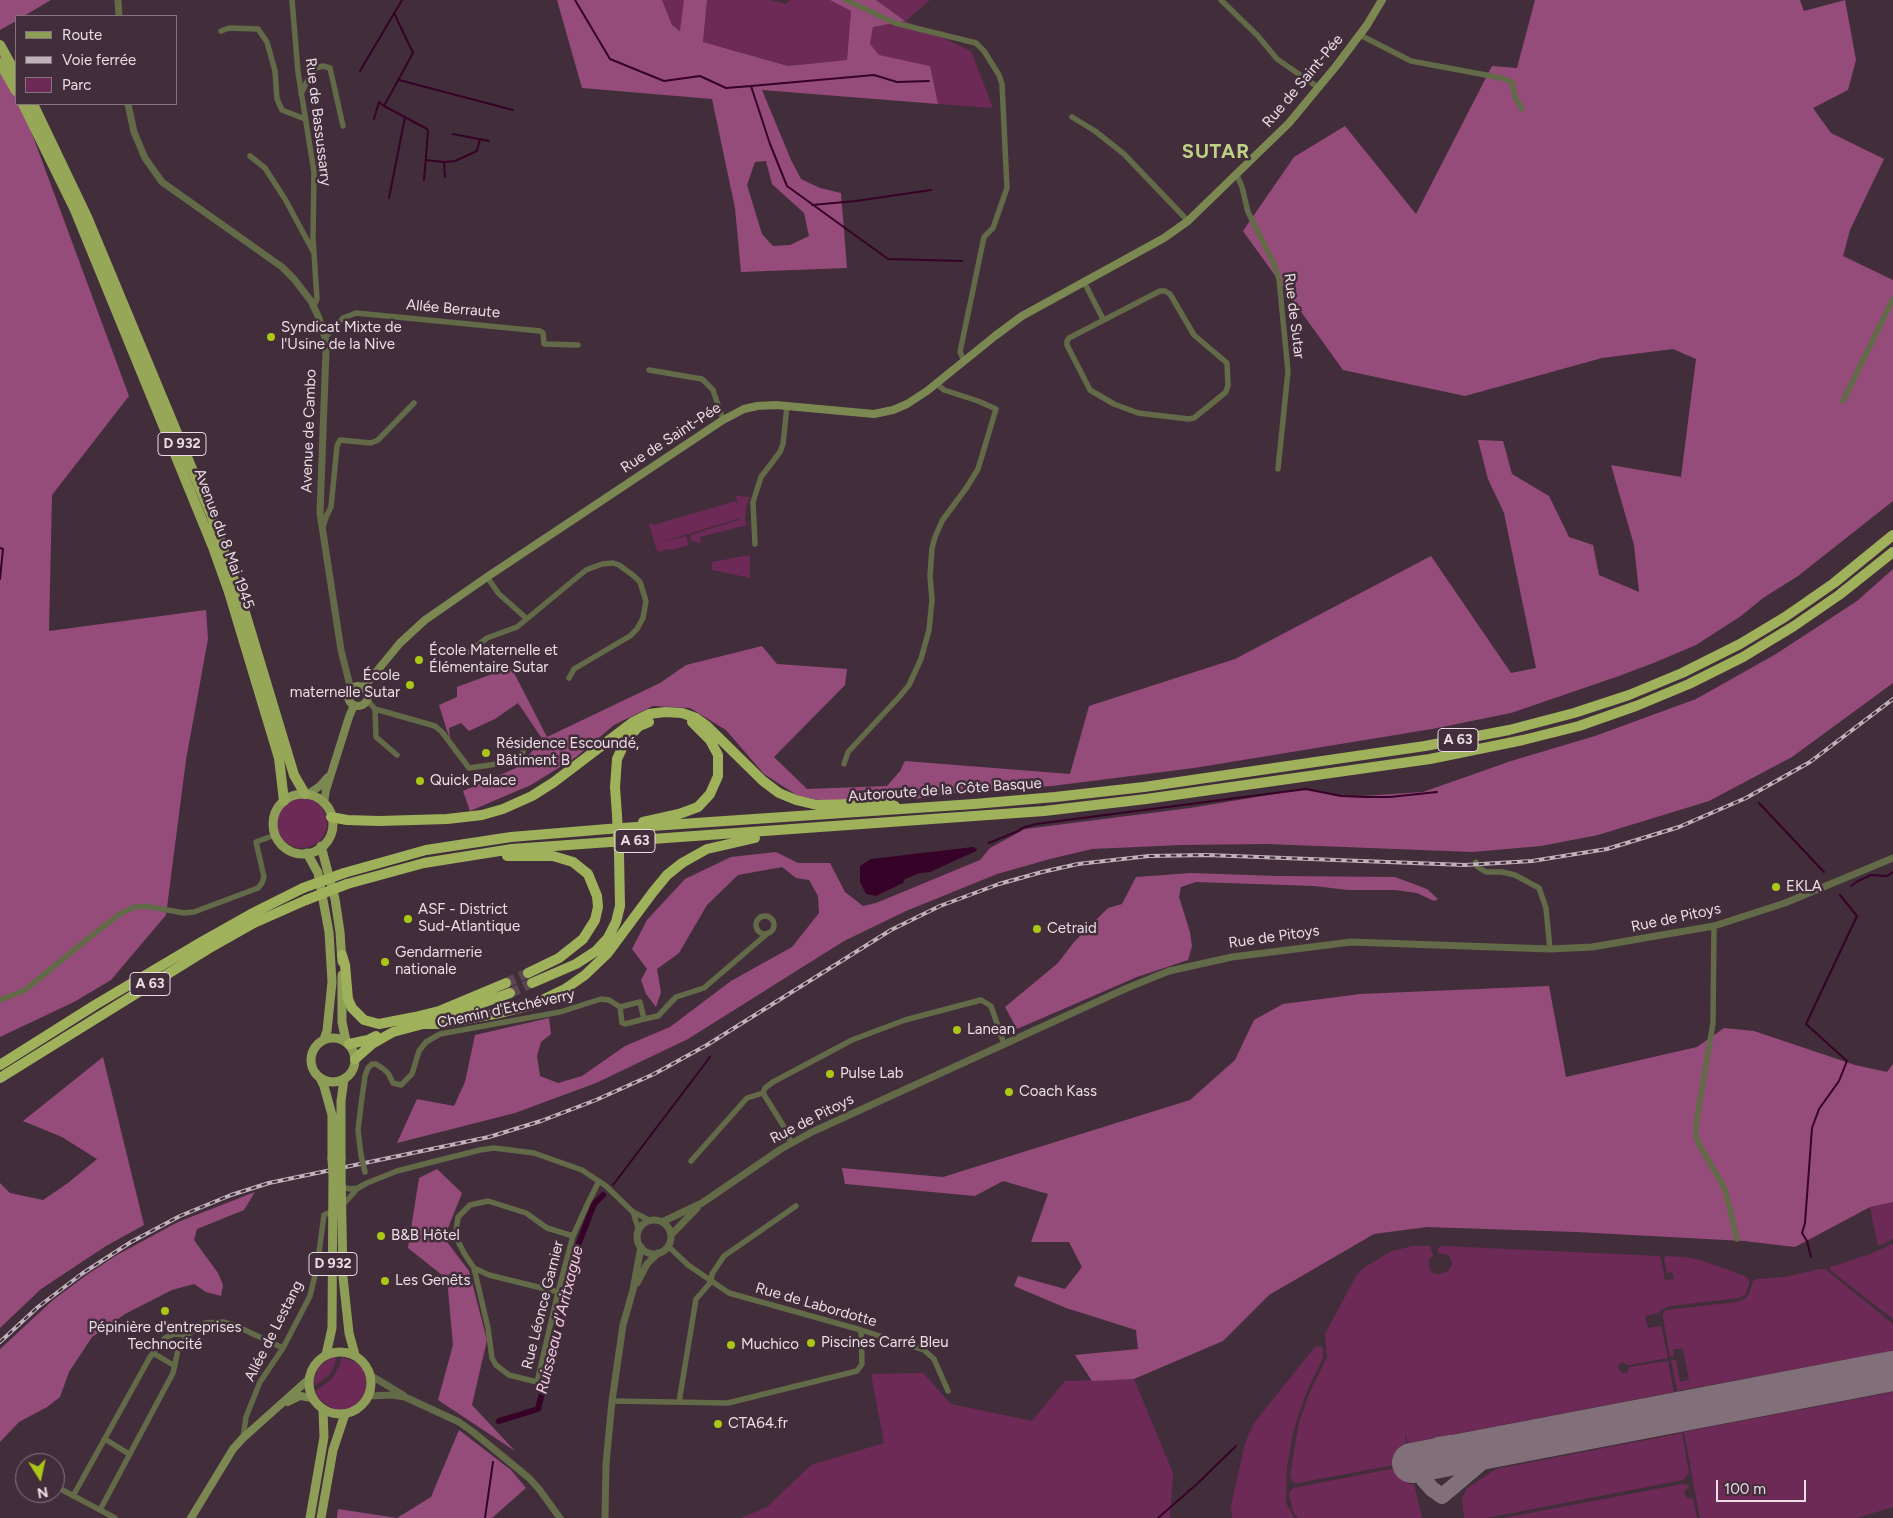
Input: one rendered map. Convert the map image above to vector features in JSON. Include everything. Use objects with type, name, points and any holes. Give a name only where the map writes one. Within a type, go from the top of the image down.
[{"type":"highway","points":[[0,45],[15,72]]},
{"type":"highway","points":[[0,63],[15,90]]},
{"type":"highway","name":"Avenue du 8 Mai 1945","points":[[24,105],[55,167],[84,232],[211,539],[279,758],[284,801]]},
{"type":"highway","name":"Avenue du 8 Mai 1945","points":[[33,105],[88,217],[212,517],[243,606],[294,775],[307,794]]},
{"type":"highway","name":"Autoroute de la Côte Basque","points":[[0,1066],[95,1005],[250,914],[303,888],[344,872],[408,854],[462,843],[511,837],[983,804],[1144,787],[1425,746],[1509,730],[1574,713],[1629,695],[1682,673],[1740,644],[1834,584],[1893,535]]},
{"type":"highway","name":"Autoroute de la Côte Basque","points":[[0,1078],[208,949],[254,923],[347,884],[414,866],[512,849],[1034,812],[1146,799],[1430,759],[1523,740],[1579,726],[1636,706],[1689,684],[1743,657],[1794,626],[1893,552]]},
{"type":"highway","points":[[332,816],[347,820],[379,821],[447,819],[482,815],[532,796],[554,782],[633,722],[649,714],[664,712],[682,713],[696,718],[707,726],[763,781],[779,793],[796,800],[817,805],[888,803],[904,809]]},
{"type":"highway","points":[[532,983],[576,964],[596,951],[608,938],[616,922],[620,906],[619,854],[617,815],[615,787],[617,759],[626,740],[639,726],[656,718],[678,718],[694,723],[710,740],[718,755],[718,776],[710,794],[698,807],[679,814],[608,829]]},
{"type":"highway","points":[[342,955],[345,965],[348,999],[359,1015],[371,1022],[380,1024],[419,1021],[438,1024],[500,1013],[532,1004],[565,989],[586,975],[607,954],[667,875],[682,863],[707,848],[750,839],[785,835],[806,829]]},
{"type":"highway","points":[[463,856],[553,856],[573,862],[588,874],[597,896],[598,907],[595,920],[590,929],[583,939],[559,958],[528,973]]},
{"type":"highway","points":[[347,1043],[368,1040],[508,988]]},
{"type":"highway","points":[[355,1059],[372,1044],[419,1021]]},
{"type":"main road","name":"Rue de Saint-Pée","points":[[363,688],[400,642],[425,620],[723,420],[744,409],[758,406],[787,406],[858,414],[883,412],[907,404],[937,384],[980,347],[1022,316],[1164,238],[1188,221],[1289,123],[1360,36],[1382,0]]},
{"type":"main road","points":[[357,687],[363,688],[367,693],[367,700],[360,706],[354,705],[348,698],[351,690],[357,687]]},
{"type":"main road","points":[[324,803],[326,790],[354,705]]},
{"type":"main road","points":[[307,794],[320,786],[332,771]]},
{"type":"main road","points":[[296,794],[307,794],[324,803],[332,816],[331,833],[321,846],[307,853],[300,853],[288,849],[278,841],[273,827],[273,818],[276,810],[284,801],[296,794]]},
{"type":"main road","points":[[321,846],[335,899],[342,955],[342,1022],[347,1043]]},
{"type":"main road","points":[[307,853],[318,873],[329,932],[332,982],[328,1031],[324,1039],[313,1048],[310,1060],[311,1067],[319,1078],[329,1082],[344,1079],[352,1071],[355,1059],[352,1048],[335,1037],[324,1039]]},
{"type":"main road","name":"D 932","points":[[319,1078],[324,1086],[332,1115],[337,1158]]},
{"type":"main road","name":"D 932","points":[[326,1355],[332,1328],[337,1158],[344,1079]]},
{"type":"main road","name":"D 932","points":[[337,1173],[341,1187],[337,1209],[345,1303],[350,1340],[355,1355]]},
{"type":"main road","points":[[345,1352],[355,1355],[365,1364],[370,1375],[372,1382],[369,1396],[358,1409],[346,1414],[330,1413],[323,1410],[312,1398],[309,1378],[312,1369],[318,1360],[326,1355],[345,1352]]},
{"type":"main road","points":[[191,1518],[225,1460],[243,1438],[309,1378]]},
{"type":"main road","points":[[264,1419],[292,1399],[300,1396],[312,1398]]},
{"type":"main road","points":[[310,1518],[324,1438],[323,1410]]},
{"type":"main road","points":[[321,1518],[334,1450],[346,1414]]},
{"type":"street","points":[[118,0],[119,15]]},
{"type":"street","name":"Rue de Bassussarry","points":[[292,0],[298,72],[314,172],[314,252],[317,293],[314,306]]},
{"type":"street","points":[[846,0],[895,23],[976,42],[999,75],[1002,84],[1007,188],[994,228],[984,237],[960,352],[964,361]]},
{"type":"street","points":[[1220,0],[1258,36],[1277,59],[1318,88]]},
{"type":"street","points":[[221,31],[229,28],[258,29],[268,42],[275,71],[277,99],[282,110],[305,119]]},
{"type":"street","points":[[1360,36],[1411,61],[1502,78],[1512,82],[1515,97],[1522,109]]},
{"type":"street","points":[[301,94],[313,69],[323,66],[330,68],[343,126]]},
{"type":"street","name":"Avenue de Cambo","points":[[128,105],[134,132],[145,158],[162,182],[282,267],[294,279],[314,306],[325,338],[320,513],[341,650],[351,690]]},
{"type":"street","points":[[1072,117],[1095,131],[1124,154],[1188,221]]},
{"type":"street","points":[[250,156],[264,168],[285,199],[314,252]]},
{"type":"street","name":"Rue de Sutar","points":[[1236,173],[1242,187],[1248,212],[1274,264],[1279,279],[1288,371],[1278,469]]},
{"type":"street","points":[[1084,282],[1103,319]]},
{"type":"street","points":[[1160,291],[1165,291],[1170,294],[1194,334],[1226,363],[1228,385],[1226,392],[1194,418],[1189,419],[1138,413],[1114,404],[1090,390],[1067,345],[1067,341],[1069,338],[1103,319],[1160,291]]},
{"type":"street","points":[[1843,401],[1893,299]]},
{"type":"street","name":"Allée Berraute","points":[[325,338],[343,318],[356,313],[540,331],[543,333],[544,344],[578,345]]},
{"type":"street","points":[[649,370],[702,379],[712,390],[723,420]]},
{"type":"street","points":[[844,764],[848,752],[894,704],[909,685],[921,659],[929,630],[932,600],[930,576],[932,548],[935,537],[942,521],[978,469],[996,409],[944,390],[937,384]]},
{"type":"street","points":[[322,532],[331,507],[337,446],[340,440],[371,444],[378,440],[414,403]]},
{"type":"street","points":[[755,544],[754,502],[761,477],[780,452],[783,444],[787,406]]},
{"type":"street","points":[[469,652],[487,638],[516,627],[586,570],[593,566],[618,564],[640,582],[646,601],[644,618],[630,636],[574,669],[569,678]]},
{"type":"street","points":[[487,577],[499,594],[526,618]]},
{"type":"street","points":[[367,700],[375,709],[435,726],[442,732],[469,768],[511,762],[523,752]]},
{"type":"street","points":[[375,709],[376,737],[397,755]]},
{"type":"street","points":[[0,1000],[24,990],[120,914],[135,907],[145,906],[184,913],[194,912],[258,888],[262,884],[264,877],[256,842],[275,835]]},
{"type":"street","name":"Rue de Pitoys","points":[[702,1203],[791,1143],[1153,977],[1208,961],[1321,944],[1351,942],[1550,949],[1592,947],[1714,926],[1785,903],[1893,858]]},
{"type":"street","points":[[1476,862],[1478,867],[1486,872],[1502,872],[1515,875],[1539,888],[1546,908],[1550,949]]},
{"type":"street","points":[[1714,926],[1713,1023],[1696,1125],[1696,1136],[1698,1144],[1725,1189],[1737,1239]]},
{"type":"street","points":[[620,1007],[622,1023],[625,1024],[658,1016],[676,998],[704,988],[768,933]]},
{"type":"street","name":"Chemin d'Etchéverry","points":[[367,1183],[358,1130],[365,1076],[372,1064],[382,1068],[393,1083],[401,1085],[412,1074],[419,1051],[426,1042],[440,1034],[560,1012],[601,999],[608,1000],[620,1007],[640,1002],[644,1019]]},
{"type":"street","points":[[691,1161],[747,1098],[763,1093],[770,1084],[852,1040],[905,1020],[982,1000],[991,1006],[1004,1044]]},
{"type":"street","points":[[763,1093],[786,1130],[791,1143]]},
{"type":"street","points":[[337,1209],[358,1188],[397,1171],[480,1150],[510,1149],[534,1154],[582,1170],[600,1181],[633,1212],[651,1221],[662,1222],[702,1203]]},
{"type":"street","name":"Rue Léonce Garnier","points":[[474,1268],[488,1328],[492,1358],[496,1365],[509,1375],[537,1382],[573,1236],[600,1181]]},
{"type":"street","points":[[341,1187],[358,1188]]},
{"type":"street","points":[[558,1292],[490,1275],[474,1268],[458,1241],[456,1222],[463,1210],[470,1205],[488,1201],[526,1213],[547,1228],[573,1236]]},
{"type":"street","points":[[633,1290],[647,1264],[668,1246],[671,1234],[702,1203]]},
{"type":"street","points":[[680,1402],[696,1300],[710,1282],[712,1274],[724,1256],[796,1206]]},
{"type":"street","name":"Allée de Lestang","points":[[243,1438],[246,1417],[256,1391],[283,1348],[310,1296],[317,1267],[324,1215],[337,1209]]},
{"type":"street","points":[[633,1212],[639,1231]]},
{"type":"street","points":[[651,1221],[642,1226],[638,1239],[641,1246],[648,1252],[658,1253]]},
{"type":"street","points":[[662,1222],[671,1234]]},
{"type":"street","points":[[605,1518],[606,1464],[612,1400],[623,1325],[633,1290],[641,1246]]},
{"type":"street","name":"Rue de Labordotte","points":[[668,1246],[710,1282],[729,1293],[861,1330],[924,1350],[934,1360],[948,1391]]},
{"type":"street","points":[[100,1510],[173,1373],[178,1350],[187,1335],[205,1323],[223,1322],[234,1325],[283,1348]]},
{"type":"street","points":[[612,1400],[728,1403],[857,1371],[862,1364],[861,1330]]},
{"type":"street","points":[[73,1496],[153,1353],[165,1338],[174,1334],[187,1335]]},
{"type":"street","points":[[153,1353],[175,1366]]},
{"type":"street","points":[[370,1375],[405,1397],[430,1408],[473,1432],[529,1478],[560,1518]]},
{"type":"street","points":[[369,1396],[392,1395],[405,1397]]},
{"type":"street","points":[[104,1439],[129,1454]]},
{"type":"street","points":[[65,1492],[115,1518]]},
{"type":"street","points":[[547,1500],[553,1518]]},
{"type":"green space","points":[[662,0],[684,0],[681,31],[672,25]]},
{"type":"green space","points":[[707,0],[769,0],[786,4],[790,0],[830,0],[851,11],[847,60],[788,66],[703,42]]},
{"type":"green space","points":[[876,0],[930,0],[906,21],[971,51],[993,108],[938,104],[930,66],[878,55],[870,44],[873,27],[905,21]]},
{"type":"green space","points":[[736,496],[750,497],[746,507],[745,522],[747,525],[700,537],[701,543],[691,540],[690,535],[741,518],[658,543],[686,536],[689,545],[662,552],[657,551],[649,524],[652,523],[653,525],[736,501],[739,510]]},
{"type":"green space","points":[[750,555],[750,578],[712,570],[712,562]]},
{"type":"green space","points":[[297,798],[307,798],[320,805],[327,818],[327,828],[320,841],[307,848],[297,848],[288,844],[281,837],[277,828],[277,818],[281,809],[288,802]]},
{"type":"green space","points":[[1893,1202],[1893,1239],[1878,1246],[1870,1207]]},
{"type":"green space","points":[[1893,1244],[1893,1319],[1830,1270],[1831,1267]]},
{"type":"green space","points":[[1412,1246],[1430,1246],[1433,1255],[1429,1259],[1429,1267],[1432,1272],[1438,1275],[1448,1271],[1452,1265],[1448,1255],[1438,1253],[1438,1248],[1442,1246],[1659,1256],[1665,1280],[1674,1279],[1672,1272],[1667,1273],[1664,1258],[1666,1256],[1685,1257],[1701,1260],[1745,1276],[1749,1280],[1749,1284],[1745,1295],[1739,1298],[1670,1306],[1658,1313],[1645,1316],[1648,1328],[1661,1326],[1668,1358],[1628,1365],[1622,1362],[1618,1365],[1619,1370],[1622,1373],[1627,1373],[1629,1367],[1668,1361],[1674,1392],[1408,1443],[1405,1432],[1406,1443],[1401,1445],[1405,1463],[1298,1483],[1293,1482],[1290,1476],[1299,1422],[1309,1394],[1327,1357],[1325,1334],[1356,1276],[1363,1268],[1392,1251]]},
{"type":"green space","points":[[1825,1269],[1893,1324],[1893,1351],[1677,1391],[1671,1360],[1676,1360],[1680,1382],[1689,1380],[1683,1348],[1673,1350],[1674,1356],[1670,1357],[1663,1317],[1663,1313],[1666,1310],[1736,1302],[1745,1299],[1749,1294],[1753,1281],[1757,1279],[1785,1277]]},
{"type":"green space","points":[[1319,1346],[1323,1348],[1323,1358],[1299,1413],[1292,1437],[1287,1467],[1286,1503],[1294,1518],[1232,1518],[1231,1506],[1245,1443],[1254,1423],[1314,1348]]},
{"type":"green space","points":[[337,1356],[333,1369],[328,1376],[314,1386],[314,1379],[319,1367],[330,1358]]},
{"type":"green space","points":[[342,1357],[358,1363],[364,1370],[368,1388],[359,1404],[343,1411],[334,1410],[318,1398],[315,1391],[332,1379]]},
{"type":"green space","points":[[923,1373],[951,1404],[1032,1421],[1065,1381],[1134,1379],[1173,1473],[1170,1518],[741,1518],[767,1507],[811,1465],[884,1443],[871,1374]]},
{"type":"green space","points":[[1893,1392],[1893,1507],[1857,1518],[1700,1518],[1684,1432]]},
{"type":"green space","points":[[1682,1433],[1689,1473],[1683,1480],[1486,1518],[1464,1518],[1462,1499],[1466,1489],[1496,1469]]},
{"type":"green space","points":[[1406,1466],[1409,1484],[1414,1484],[1422,1518],[1298,1518],[1293,1512],[1289,1493],[1293,1488]]},
{"type":"green space","points":[[1682,1484],[1690,1487],[1686,1489],[1684,1494],[1688,1499],[1693,1498],[1697,1518],[1504,1518]]},
{"type":"shaded area","points":[[0,0],[51,0],[26,15],[15,15],[15,22],[0,30]]},
{"type":"shaded area","points":[[557,0],[662,0],[672,25],[680,31],[684,0],[707,0],[703,42],[788,66],[847,60],[851,11],[830,0],[876,0],[905,21],[873,27],[870,44],[879,55],[930,66],[938,104],[762,90],[791,160],[801,179],[820,188],[841,193],[847,268],[741,272],[735,208],[712,99],[582,88]],"holes":[[[766,161],[772,184],[804,213],[809,236],[790,245],[773,246],[762,234],[747,185],[755,162]]]},
{"type":"shaded area","points":[[1535,0],[1800,0],[1804,11],[1845,0],[1856,60],[1848,90],[1813,108],[1831,133],[1884,159],[1850,230],[1843,256],[1893,280],[1893,501],[1798,576],[1696,645],[1656,662],[1511,713],[1432,729],[1194,768],[1052,786],[968,791],[914,799],[823,801],[798,796],[764,774],[726,730],[690,708],[653,706],[614,725],[576,757],[531,785],[470,811],[463,791],[516,768],[543,740],[518,703],[495,719],[469,731],[461,723],[449,728],[450,740],[439,705],[457,697],[457,687],[511,667],[547,737],[660,683],[686,665],[762,646],[777,664],[847,669],[845,685],[774,757],[807,789],[887,786],[900,771],[905,761],[1070,774],[1089,706],[1235,659],[1431,556],[1511,673],[1536,668],[1504,513],[1488,479],[1478,440],[1503,441],[1512,474],[1549,496],[1569,537],[1593,545],[1599,575],[1639,592],[1634,545],[1611,465],[1681,477],[1696,359],[1673,349],[1602,358],[1465,396],[1343,370],[1243,231],[1294,157],[1345,126],[1416,214],[1492,66],[1517,68]]},
{"type":"shaded area","points":[[0,46],[15,87],[15,105],[21,105],[129,396],[52,495],[49,631],[206,610],[208,639],[186,760],[166,915],[111,980],[74,1002],[0,1037]]},
{"type":"shaded area","points":[[1893,569],[1893,683],[1792,757],[1709,801],[1598,835],[1541,846],[1472,852],[1267,844],[1182,845],[1092,849],[1050,859],[997,874],[906,911],[844,941],[688,1039],[596,1083],[515,1113],[397,1143],[417,1099],[454,1106],[465,1082],[475,1035],[549,1018],[551,1034],[541,1042],[537,1056],[540,1076],[558,1083],[582,1076],[625,1046],[670,1027],[731,981],[792,947],[819,913],[818,896],[809,880],[796,878],[782,867],[738,875],[707,905],[679,953],[657,969],[661,992],[656,1007],[646,994],[641,980],[647,969],[632,949],[647,920],[685,879],[731,857],[776,852],[798,863],[830,863],[845,892],[863,906],[876,903],[980,860],[990,848],[1025,829],[1190,808],[1304,789],[1346,797],[1423,792],[1511,761],[1595,736],[1696,699],[1776,654],[1857,601]]},
{"type":"shaded area","points":[[973,847],[977,849],[976,851],[930,872],[920,873],[905,879],[903,883],[876,896],[866,894],[860,882],[860,866],[871,859]]},
{"type":"shaded area","points":[[1191,873],[1395,877],[1427,889],[1438,899],[1434,901],[1417,893],[1395,890],[1348,890],[1314,886],[1196,882],[1181,887],[1179,897],[1190,932],[1192,946],[1188,960],[1137,977],[1017,1029],[1005,1007],[1058,963],[1074,942],[1108,908],[1122,904],[1136,877]]},
{"type":"shaded area","points":[[1549,986],[1566,1077],[1697,1047],[1724,1028],[1754,1031],[1855,1065],[1887,1072],[1893,1064],[1893,1202],[1870,1207],[1795,1247],[1744,1241],[1576,1232],[1427,1227],[1374,1234],[1269,1295],[1223,1341],[1134,1379],[1092,1381],[1075,1355],[1138,1349],[1136,1330],[1066,1308],[1014,1286],[1018,1276],[1065,1289],[1082,1267],[1069,1242],[1031,1242],[1048,1194],[1003,1181],[975,1196],[845,1184],[842,1168],[943,1177],[1190,1100],[1235,1060],[1254,1020],[1283,1004],[1360,994]]},
{"type":"shaded area","points":[[103,1057],[144,1225],[106,1246],[41,1289],[0,1328],[0,1183],[10,1193],[43,1200],[68,1183],[97,1159],[62,1137],[23,1121]]},
{"type":"shaded area","points":[[437,1169],[462,1193],[444,1238],[469,1271],[487,1340],[472,1405],[515,1451],[438,1400],[453,1345],[447,1279],[408,1248],[419,1178]]},
{"type":"shaded area","points":[[255,1192],[244,1210],[197,1229],[194,1240],[218,1273],[223,1285],[221,1296],[206,1292],[194,1284],[172,1290],[125,1314],[92,1337],[69,1372],[60,1397],[47,1407],[19,1422],[0,1442],[0,1349],[53,1300],[117,1255],[178,1222]]},
{"type":"shaded area","points":[[459,1430],[511,1470],[526,1488],[492,1518],[397,1518],[431,1497]]},
{"type":"shaded area","points":[[338,1509],[397,1518],[337,1518]]},
{"type":"waterway","points":[[360,71],[402,0]]},
{"type":"waterway","points":[[575,0],[610,59],[664,81],[700,76],[726,88],[751,86],[770,144],[787,186],[888,259],[962,261]]},
{"type":"waterway","points":[[394,13],[413,53],[384,106],[427,129],[424,180]]},
{"type":"waterway","points":[[751,86],[874,75],[897,82],[929,81]]},
{"type":"waterway","points":[[399,80],[513,110]]},
{"type":"waterway","points":[[374,119],[379,102],[384,106]]},
{"type":"waterway","points":[[389,198],[405,117]]},
{"type":"waterway","points":[[453,134],[489,141]]},
{"type":"waterway","points":[[426,160],[455,161],[477,151],[480,139]]},
{"type":"waterway","points":[[444,162],[445,177]]},
{"type":"waterway","points":[[812,205],[856,201],[931,190]]},
{"type":"waterway","points":[[0,548],[3,549],[0,579]]},
{"type":"waterway","points":[[989,843],[1022,828],[1036,824],[1306,789],[1341,796],[1367,797],[1390,797],[1437,792]]},
{"type":"waterway","points":[[1759,803],[1824,872]]},
{"type":"waterway","points":[[1851,886],[1871,875],[1887,876],[1893,872]]},
{"type":"waterway","points":[[1811,1257],[1807,1241],[1802,1233],[1805,1223],[1812,1128],[1819,1109],[1839,1081],[1847,1061],[1806,1024],[1857,916],[1840,895]]},
{"type":"waterway","name":"Ruisseau d'Aritxague","points":[[613,1185],[710,1057]]},
{"type":"waterway","name":"Ruisseau d'Aritxague","points":[[499,1421],[538,1409],[579,1243],[594,1204],[603,1195]]},
{"type":"waterway","points":[[1158,1518],[1236,1446]]},
{"type":"waterway","name":"Ruisseau d'Aritxague","points":[[485,1518],[493,1462]]},
{"type":"taxiway","points":[[1469,1453],[1462,1446],[1451,1443],[1438,1445],[1431,1450],[1425,1461],[1422,1470],[1424,1480],[1442,1496],[1500,1447]]},
{"type":"runway","points":[[1412,1463],[1893,1371]]},
{"type":"tunnel","points":[[506,983],[528,973]]},
{"type":"tunnel","points":[[510,993],[532,983]]},
{"type":"railway","points":[[0,1342],[38,1307],[83,1273],[131,1242],[180,1216],[231,1195],[269,1183],[489,1137],[541,1121],[596,1100],[654,1074],[707,1045],[891,930],[940,906],[999,884],[1078,864],[1149,856],[1207,855],[1465,865],[1532,861],[1607,849],[1679,827],[1746,798],[1810,762],[1893,699]]},
{"type":"place","name":"Syndicat Mixte de l'Usine de la Nive","points":[[271,337]]},
{"type":"place","name":"École Maternelle et Élémentaire Sutar","points":[[419,660]]},
{"type":"place","name":"École maternelle Sutar","points":[[410,685]]},
{"type":"place","name":"Résidence Escoundé, Bâtiment B","points":[[486,753]]},
{"type":"place","name":"Quick Palace","points":[[420,781]]},
{"type":"place","name":"EKLA","points":[[1776,887]]},
{"type":"place","name":"ASF - District Sud-Atlantique","points":[[408,919]]},
{"type":"place","name":"Cetraid","points":[[1037,929]]},
{"type":"place","name":"Gendarmerie nationale","points":[[385,962]]},
{"type":"place","name":"Lanean","points":[[957,1030]]},
{"type":"place","name":"Pulse Lab","points":[[830,1074]]},
{"type":"place","name":"Coach Kass","points":[[1009,1092]]},
{"type":"place","name":"B&B Hôtel","points":[[381,1236]]},
{"type":"place","name":"Les Genêts","points":[[385,1281]]},
{"type":"place","name":"Pépinière d'entreprises Technocité","points":[[165,1311]]},
{"type":"place","name":"Piscines Carré Bleu","points":[[811,1343]]},
{"type":"place","name":"Muchico","points":[[731,1345]]},
{"type":"place","name":"CTA64.fr","points":[[718,1424]]},
{"type":"district","name":"SUTAR","points":[[1216,152]]}]
